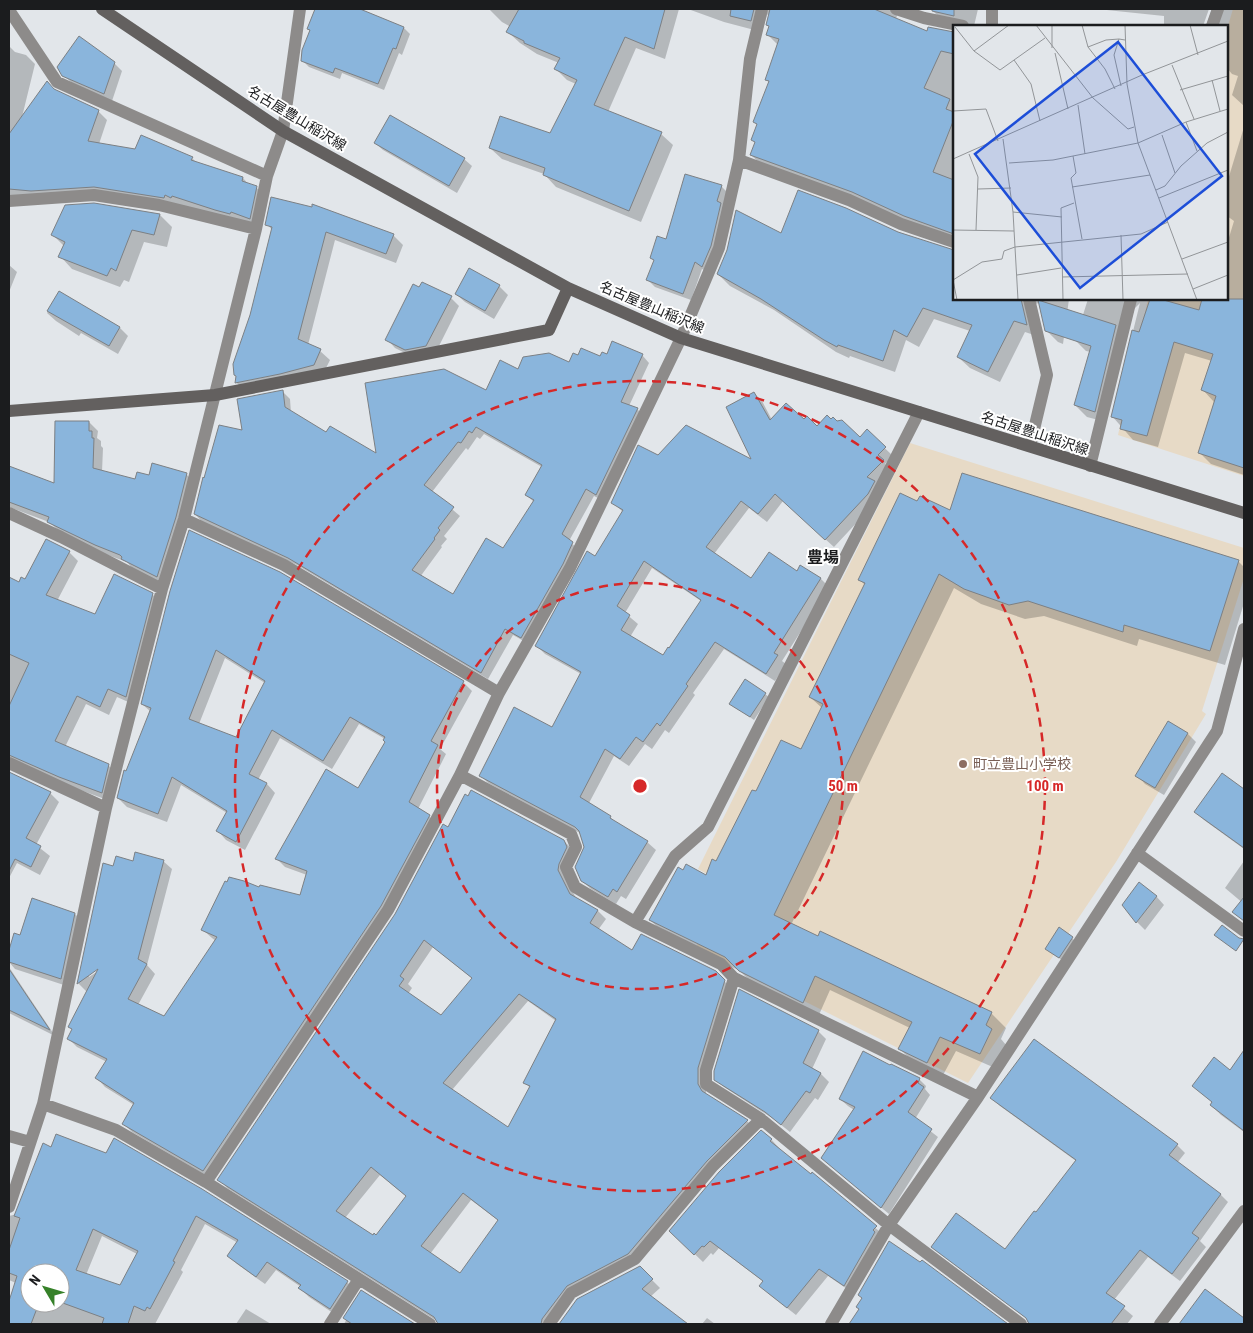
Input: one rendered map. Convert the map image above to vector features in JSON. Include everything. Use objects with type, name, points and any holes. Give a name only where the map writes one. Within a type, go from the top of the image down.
[{"type":"main road","name":"名古屋豊山稲沢線","points":[[102,9],[283,131],[568,288],[681,338],[1244,513]]},
{"type":"main road","points":[[9,411],[215,394],[549,330],[568,288]]},
{"type":"street","points":[[9,1207],[43,1104],[106,808],[162,589],[184,519],[268,176],[283,131],[300,9]]},
{"type":"street","points":[[206,1182],[388,910],[460,775],[499,693],[570,568],[681,338],[718,248],[739,160],[750,60],[762,9]]},
{"type":"street","points":[[896,9],[924,18],[958,25]]},
{"type":"street","points":[[992,9],[992,25]]},
{"type":"street","points":[[1212,25],[1218,9]]},
{"type":"street","points":[[9,10],[57,82],[268,176]]},
{"type":"street","points":[[739,160],[849,200],[901,224],[953,242]]},
{"type":"street","points":[[9,201],[94,195],[159,205],[256,229]]},
{"type":"street","points":[[1029,300],[1048,375],[1030,446]]},
{"type":"street","points":[[1090,466],[1130,300]]},
{"type":"street","points":[[635,922],[675,856],[708,827],[919,412]]},
{"type":"street","points":[[9,513],[61,537],[162,589]]},
{"type":"street","points":[[184,519],[284,565],[499,693]]},
{"type":"street","points":[[831,1324],[889,1225],[978,1097],[1217,731],[1244,630]]},
{"type":"street","points":[[9,763],[106,808]]},
{"type":"street","points":[[460,775],[572,834],[576,847],[566,867],[575,887],[635,922],[721,964],[734,978],[978,1097]]},
{"type":"street","points":[[1137,853],[1244,931]]},
{"type":"street","points":[[734,978],[706,1070],[706,1084],[761,1119],[889,1225],[1021,1324]]},
{"type":"street","points":[[43,1104],[116,1130],[206,1182],[430,1324]]},
{"type":"street","points":[[549,1324],[571,1293],[636,1259],[713,1166],[761,1119]]},
{"type":"street","points":[[9,1136],[30,1142]]},
{"type":"street","points":[[1160,1324],[1244,1211]]},
{"type":"street","points":[[330,1324],[359,1279]]},
{"type":"shaded area","points":[[1233,9],[1244,9],[1244,476],[1118,435],[1148,300],[1228,300],[1228,26]]},
{"type":"shaded area","name":"町立豊山小学校","points":[[910,443],[1244,548],[1244,578],[1202,711],[1206,714],[1116,862],[968,1083],[696,947],[718,903],[716,879],[698,869]]},
{"type":"building","points":[[315,9],[360,9],[404,27],[396,49],[393,48],[378,84],[335,68],[333,73],[301,61],[302,50],[310,30],[307,29]]},
{"type":"building","points":[[519,9],[665,9],[654,49],[625,37],[594,105],[662,132],[629,211],[543,175],[545,168],[489,148],[500,116],[550,133],[577,80],[554,69],[560,58],[524,43],[524,41],[506,32]]},
{"type":"building","points":[[731,9],[754,9],[751,21],[730,16]]},
{"type":"building","points":[[770,9],[874,9],[927,31],[928,27],[953,32],[953,54],[941,51],[924,88],[950,99],[946,109],[953,112],[953,122],[933,172],[953,180],[953,234],[904,216],[852,192],[750,155],[755,142],[751,140],[757,124],[753,122],[769,81],[765,80],[779,39],[766,35],[769,26],[766,25]]},
{"type":"building","points":[[932,9],[954,9],[954,16],[932,11]]},
{"type":"building","points":[[79,36],[115,62],[104,94],[62,76],[57,67]]},
{"type":"building","points":[[47,81],[54,89],[99,110],[88,141],[135,149],[141,135],[193,157],[191,160],[243,177],[242,181],[257,186],[250,219],[231,212],[230,214],[165,195],[164,198],[94,187],[31,191],[9,189],[9,134]]},
{"type":"building","points":[[390,115],[465,158],[449,186],[374,143]]},
{"type":"building","points":[[685,174],[722,185],[717,201],[721,203],[711,246],[702,267],[695,262],[683,294],[646,280],[654,260],[650,258],[657,236],[666,239]]},
{"type":"building","points":[[798,190],[846,208],[898,232],[953,250],[953,300],[1021,300],[1027,325],[1014,321],[988,372],[957,357],[972,325],[923,308],[907,337],[894,330],[883,361],[838,345],[837,347],[761,299],[717,274],[727,250],[736,210],[781,233]]},
{"type":"building","points":[[271,197],[312,207],[312,204],[394,234],[386,254],[326,232],[298,339],[321,349],[314,365],[235,383],[236,376],[234,375],[233,364],[250,315],[272,227],[265,225]]},
{"type":"building","points":[[94,203],[160,214],[154,235],[132,230],[116,271],[111,268],[107,276],[58,257],[65,242],[51,235],[65,205]]},
{"type":"building","points":[[469,268],[500,285],[485,311],[455,294]]},
{"type":"building","points":[[422,282],[452,296],[426,346],[405,350],[385,340],[413,284],[419,287]]},
{"type":"building","points":[[59,291],[120,327],[109,346],[47,311]]},
{"type":"building","points":[[1244,299],[1244,468],[1198,453],[1216,396],[1201,390],[1213,354],[1174,342],[1147,436],[1120,429],[1122,420],[1111,417],[1132,330],[1139,332],[1150,300],[1164,300],[1199,310],[1202,300]]},
{"type":"building","points":[[1038,300],[1116,325],[1095,412],[1074,405],[1091,346],[1045,331]]},
{"type":"building","points":[[612,341],[643,354],[621,402],[638,408],[596,495],[586,489],[562,534],[573,542],[563,564],[521,638],[505,629],[481,673],[288,558],[194,514],[219,425],[242,430],[237,399],[283,390],[285,407],[326,432],[330,426],[376,453],[365,383],[444,369],[486,390],[500,360],[518,369],[523,357],[549,353],[569,362],[573,353],[578,355],[581,348],[600,356],[602,352],[607,354]],"holes":[[[476,427],[542,465],[525,495],[534,500],[503,548],[486,538],[453,594],[412,570],[435,539],[440,530],[438,528],[454,507],[424,485],[458,442],[461,443],[469,431],[472,433]]]},
{"type":"building","points":[[754,392],[770,420],[786,403],[804,419],[807,416],[817,426],[827,415],[837,421],[842,420],[860,437],[867,429],[886,447],[878,455],[884,460],[867,477],[875,481],[868,494],[825,540],[775,494],[758,514],[741,501],[706,547],[751,578],[769,552],[797,571],[800,565],[821,578],[774,653],[778,655],[766,674],[715,642],[686,684],[688,686],[660,726],[657,723],[643,742],[636,737],[620,759],[605,749],[580,797],[648,841],[617,892],[613,889],[608,897],[581,881],[575,867],[584,847],[579,831],[575,827],[479,776],[514,707],[552,727],[581,672],[535,646],[587,551],[595,556],[623,510],[611,503],[638,445],[658,455],[686,425],[751,459],[726,407]],"holes":[[[644,561],[701,600],[663,655],[621,630],[630,615],[617,606]]]},
{"type":"building","points":[[55,421],[89,421],[89,431],[92,431],[92,438],[94,438],[93,468],[135,479],[137,472],[149,475],[152,463],[187,473],[176,517],[157,577],[121,559],[120,555],[47,522],[49,517],[9,502],[9,466],[54,483]]},
{"type":"building","points":[[962,473],[1239,560],[1210,651],[1124,625],[1123,632],[1028,601],[1009,605],[964,589],[939,574],[774,915],[818,936],[820,931],[992,1012],[986,1025],[992,1029],[980,1054],[940,1037],[927,1063],[898,1049],[912,1022],[815,976],[803,1003],[739,971],[725,957],[649,920],[678,867],[683,870],[686,864],[706,875],[712,859],[716,861],[752,790],[756,791],[781,740],[801,749],[823,704],[809,697],[865,583],[858,580],[900,493],[917,501],[920,496],[950,510]]},
{"type":"building","points":[[189,530],[280,572],[464,681],[431,741],[438,745],[409,802],[430,815],[381,906],[203,1171],[122,1124],[134,1103],[95,1078],[107,1059],[67,1039],[72,1029],[68,1027],[98,969],[77,984],[103,863],[113,866],[116,856],[133,861],[135,852],[164,860],[138,959],[147,964],[128,999],[164,1016],[217,937],[201,930],[225,881],[227,882],[229,877],[259,887],[260,885],[300,895],[307,871],[275,859],[326,769],[358,788],[385,742],[383,740],[385,737],[350,717],[323,761],[272,730],[249,774],[267,783],[236,842],[216,831],[227,811],[172,777],[158,814],[117,798],[124,770],[126,771],[151,708],[141,704],[170,591]],"holes":[[[216,650],[265,681],[236,737],[189,719]]]},
{"type":"building","points":[[46,539],[70,551],[46,595],[95,614],[114,574],[153,593],[126,697],[108,689],[100,707],[77,696],[55,741],[109,764],[102,793],[9,755],[9,706],[29,663],[9,654],[9,577],[19,582],[21,577],[25,579]]},
{"type":"building","points":[[745,679],[766,693],[750,717],[729,704]]},
{"type":"building","points":[[1168,721],[1188,733],[1155,788],[1135,776]]},
{"type":"building","points":[[9,772],[51,792],[26,838],[41,846],[31,867],[15,859],[9,871]]},
{"type":"building","points":[[1222,773],[1244,789],[1244,848],[1194,812]]},
{"type":"building","points":[[471,790],[564,840],[567,847],[558,870],[570,894],[598,910],[590,923],[632,950],[641,934],[716,971],[725,980],[698,1068],[698,1084],[702,1091],[748,1120],[707,1161],[628,1254],[567,1286],[542,1319],[541,1324],[438,1324],[434,1317],[217,1180],[395,914],[443,824],[448,827],[465,794],[468,796]],"holes":[[[424,940],[472,978],[441,1015],[399,986],[404,979],[400,976]],[[519,994],[556,1019],[523,1083],[530,1086],[508,1127],[443,1083]],[[371,1167],[406,1196],[376,1235],[374,1233],[373,1235],[336,1211]],[[463,1193],[498,1220],[460,1273],[421,1246]]]},
{"type":"building","points":[[1139,882],[1157,896],[1136,923],[1122,905]]},
{"type":"building","points":[[1244,897],[1244,921],[1232,912]]},
{"type":"building","points":[[32,898],[75,913],[61,979],[9,962],[9,950],[14,933],[20,935]]},
{"type":"building","points":[[1222,925],[1239,938],[1244,939],[1236,951],[1214,935]]},
{"type":"building","points":[[1059,927],[1073,937],[1059,958],[1045,949]]},
{"type":"building","points":[[9,969],[50,1030],[9,1010]]},
{"type":"building","points":[[739,989],[819,1030],[803,1063],[821,1073],[810,1093],[806,1091],[781,1125],[765,1112],[714,1080],[714,1071]]},
{"type":"building","points":[[1034,1039],[1178,1144],[1169,1155],[1221,1194],[1192,1233],[1199,1238],[1172,1274],[1140,1250],[1106,1293],[1125,1306],[1111,1324],[1029,1324],[1026,1318],[931,1247],[956,1213],[1005,1249],[1076,1160],[990,1098]]},
{"type":"building","points":[[1244,1050],[1244,1131],[1210,1105],[1212,1102],[1192,1086],[1214,1057],[1230,1070]]},
{"type":"building","points":[[863,1051],[920,1078],[918,1083],[924,1087],[908,1112],[932,1129],[881,1208],[821,1158],[855,1107],[839,1099]]},
{"type":"building","points":[[761,1130],[772,1139],[770,1141],[811,1174],[812,1172],[877,1226],[873,1230],[875,1232],[844,1286],[819,1269],[787,1308],[759,1286],[763,1281],[710,1241],[704,1247],[702,1246],[694,1255],[669,1231],[719,1172]]},
{"type":"building","points":[[56,1134],[106,1153],[114,1138],[202,1189],[348,1281],[330,1309],[298,1288],[301,1285],[267,1262],[256,1277],[227,1256],[238,1240],[196,1216],[173,1261],[175,1262],[150,1309],[147,1307],[145,1311],[134,1306],[128,1324],[102,1324],[104,1318],[70,1306],[70,1263],[20,1263],[20,1313],[35,1313],[31,1324],[9,1324],[9,1301],[17,1276],[9,1273],[9,1250],[20,1218],[14,1216],[43,1143],[51,1147]],"holes":[[[93,1229],[138,1251],[120,1285],[76,1270]]]},
{"type":"building","points":[[889,1241],[920,1262],[922,1260],[1008,1324],[849,1324],[859,1309],[856,1307],[862,1298],[858,1295]]},
{"type":"building","points":[[640,1266],[653,1279],[642,1289],[688,1324],[559,1324],[577,1299]]},
{"type":"building","points":[[1205,1289],[1244,1318],[1244,1324],[1179,1324]]},
{"type":"building","points":[[361,1290],[415,1324],[352,1324],[343,1318]]},
{"type":"place","name":"町立豊山小学校","points":[[963,764]]},
{"type":"district","name":"豊場","points":[[823,557]]}]
